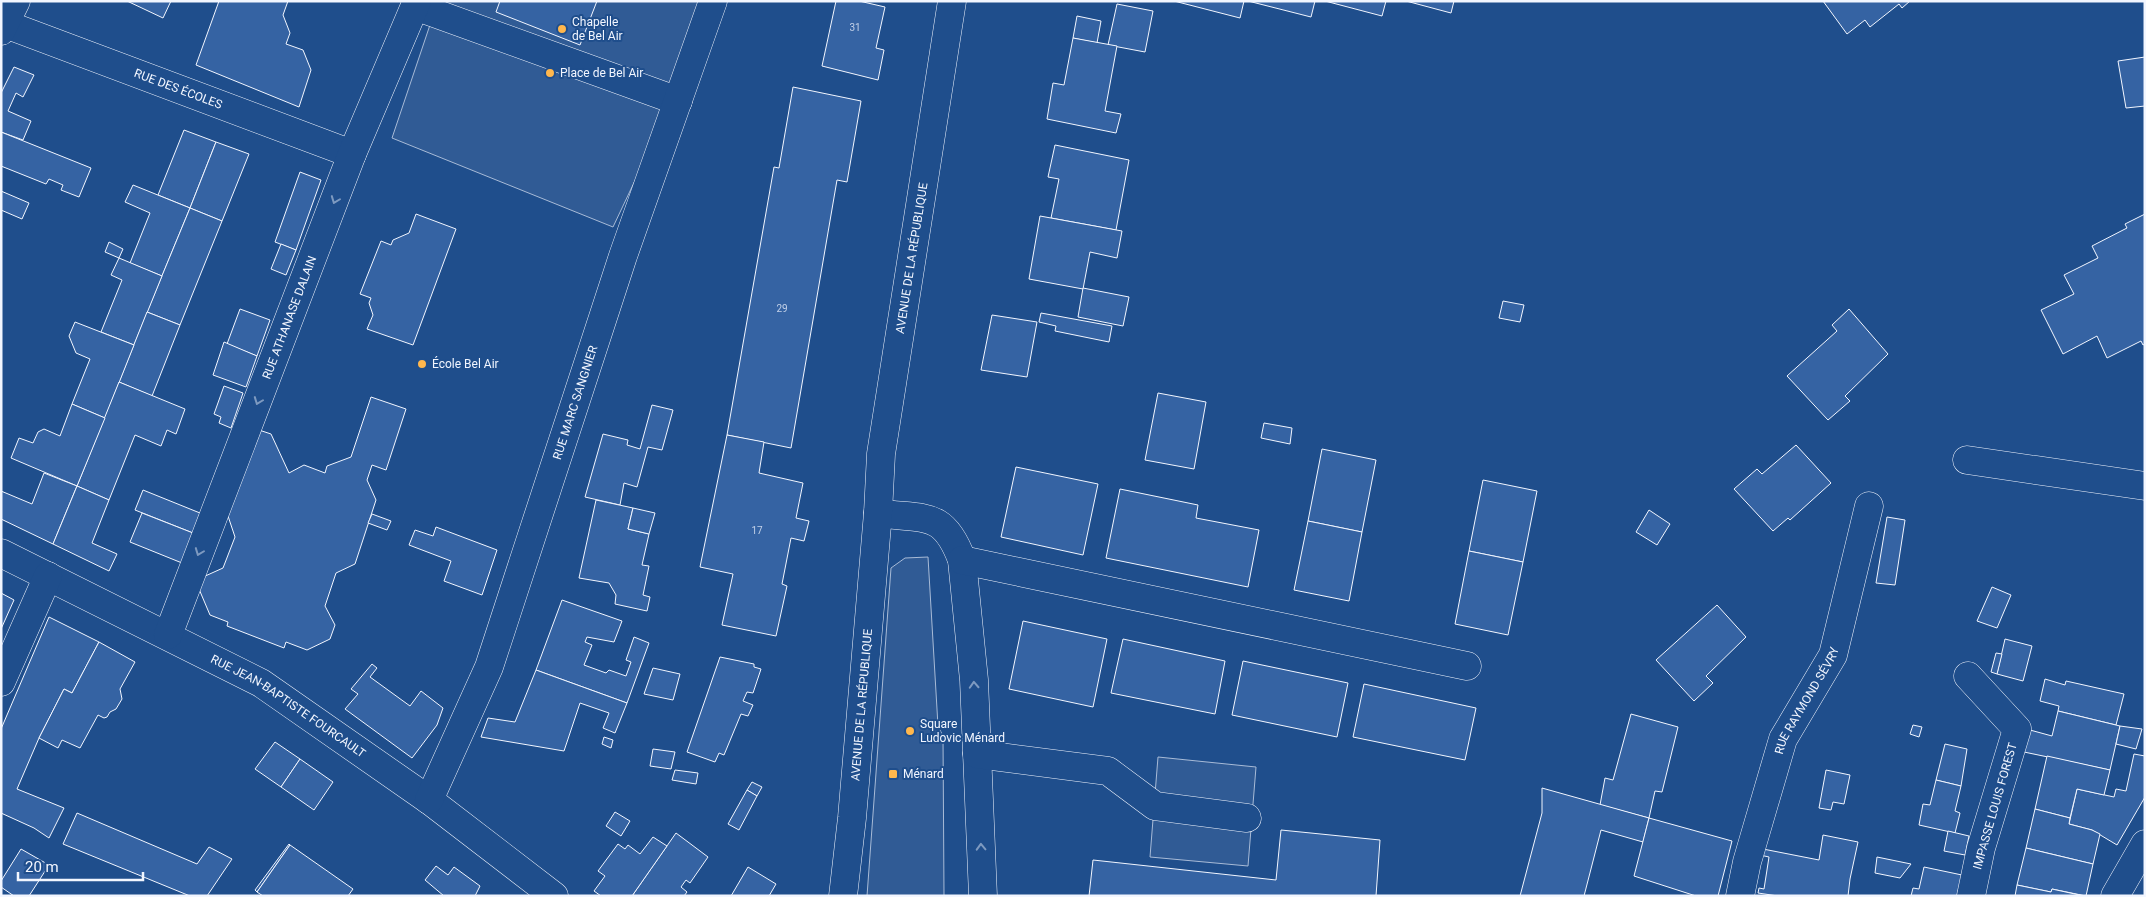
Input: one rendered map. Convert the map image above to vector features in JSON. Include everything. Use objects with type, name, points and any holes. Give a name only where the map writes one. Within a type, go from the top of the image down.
[{"type":"street","name":"RUE MARC SANGNIER","points":[[429,800],[489,667],[623,256],[713,1]]},
{"type":"street","name":"AVENUE DE LA RÉPUBLIQUE","points":[[844,896],[878,513],[881,454],[952,1]]},
{"type":"street","points":[[416,4],[678,101]]},
{"type":"street","name":"RUE ATHANASE DALAIN","points":[[168,635],[352,154],[416,4]]},
{"type":"street","name":"RUE DES ÉCOLES","points":[[7,19],[352,154]]},
{"type":"street","points":[[1967,460],[2145,486]]},
{"type":"street","name":"RUE RAYMOND SÉVRY","points":[[1740,896],[1747,862],[1783,739],[1833,655],[1847,604],[1869,506]]},
{"type":"street","points":[[878,513],[935,520],[955,542],[962,560],[974,680],[983,896]]},
{"type":"street","name":"RUE JEAN-BAPTISTE FOURCAULT","points":[[1,553],[261,682],[429,800],[554,896]]},
{"type":"street","points":[[962,560],[1467,666]]},
{"type":"street","points":[[1,682],[48,576]]},
{"type":"street","name":"IMPASSE LOUIS FOREST","points":[[1968,676],[2017,729],[1981,848],[1972,896]]},
{"type":"street","points":[[977,754],[1108,771],[1155,806],[1247,818]]},
{"type":"street","points":[[2115,896],[2145,844]]},
{"type":"shaded area","name":"Place de Bel Air","points":[[438,1],[720,1],[613,227],[392,138]]},
{"type":"shaded area","name":"Square Ludovic Ménard","points":[[928,557],[938,726],[943,736],[944,896],[867,896],[891,568],[905,558]]},
{"type":"shaded area","points":[[1158,757],[1256,767],[1248,866],[1150,857]]},
{"type":"building","points":[[127,1],[171,1],[163,18]]},
{"type":"building","points":[[219,1],[288,1],[283,15],[290,33],[286,44],[303,50],[311,70],[299,107],[196,65]]},
{"type":"building","name":"Chapelle de Bel Air","points":[[500,1],[597,1],[580,45],[496,12]]},
{"type":"building","points":[[836,1],[859,1],[885,7],[876,48],[884,50],[878,80],[822,66]]},
{"type":"building","points":[[1174,1],[1244,1],[1240,18]]},
{"type":"building","points":[[1248,1],[1315,1],[1311,17]]},
{"type":"building","points":[[1325,1],[1386,1],[1382,16]]},
{"type":"building","points":[[1406,1],[1454,1],[1451,13]]},
{"type":"building","points":[[1823,1],[1910,1],[1902,8],[1899,4],[1870,27],[1865,20],[1847,34]]},
{"type":"building","points":[[1117,4],[1153,11],[1145,52],[1108,45]]},
{"type":"building","points":[[1077,16],[1101,21],[1097,43],[1073,38]]},
{"type":"building","points":[[1073,38],[1117,46],[1105,111],[1121,114],[1116,133],[1047,119],[1053,83],[1064,85]]},
{"type":"building","points":[[2145,57],[2145,106],[2126,108],[2118,61]]},
{"type":"building","points":[[14,67],[34,75],[23,97],[16,93],[8,111],[31,121],[23,140],[1,132],[1,93]]},
{"type":"building","points":[[793,87],[861,101],[847,182],[837,180],[791,448],[727,435],[774,167],[779,168]]},
{"type":"building","points":[[184,130],[216,142],[190,208],[158,195]]},
{"type":"building","points":[[1,132],[91,168],[79,197],[61,190],[63,185],[49,179],[46,184],[1,166]]},
{"type":"building","points":[[216,142],[249,154],[222,221],[190,208]]},
{"type":"building","points":[[1055,145],[1129,160],[1116,230],[1051,218],[1059,179],[1048,177]]},
{"type":"building","points":[[300,172],[321,180],[296,250],[275,242]]},
{"type":"building","points":[[133,185],[190,208],[162,276],[130,263],[150,213],[125,202]]},
{"type":"building","points":[[1,191],[29,203],[22,219],[1,210]]},
{"type":"building","points":[[190,208],[222,221],[180,325],[147,312]]},
{"type":"building","points":[[416,214],[456,229],[413,345],[367,329],[373,315],[369,303],[371,298],[360,294],[381,241],[391,245],[393,240],[409,233]]},
{"type":"building","points":[[2145,214],[2145,344],[2143,345],[2141,341],[2107,358],[2097,336],[2063,354],[2041,310],[2074,294],[2064,275],[2098,258],[2092,246],[2127,228],[2125,224]]},
{"type":"building","points":[[1040,216],[1122,231],[1117,258],[1090,252],[1083,289],[1029,279]]},
{"type":"building","points":[[109,242],[123,249],[119,258],[105,252]]},
{"type":"building","points":[[281,244],[296,250],[286,275],[271,269]]},
{"type":"building","points":[[119,258],[162,276],[134,345],[101,332],[122,280],[111,275]]},
{"type":"building","points":[[1083,288],[1129,297],[1123,326],[1078,317]]},
{"type":"building","points":[[1503,301],[1524,305],[1520,322],[1499,318]]},
{"type":"building","points":[[240,309],[270,320],[257,356],[227,344]]},
{"type":"building","points":[[1849,309],[1888,354],[1845,396],[1850,401],[1828,420],[1787,376],[1837,331],[1832,325]]},
{"type":"building","points":[[147,312],[180,325],[152,396],[119,382]]},
{"type":"building","points":[[1041,313],[1112,326],[1109,342],[1055,331],[1056,326],[1039,322]]},
{"type":"building","points":[[992,315],[1037,322],[1027,377],[981,370]]},
{"type":"building","points":[[75,322],[134,345],[105,418],[72,404],[90,359],[76,353],[69,336]]},
{"type":"building","points":[[224,342],[257,356],[246,387],[213,375]]},
{"type":"building","points":[[119,382],[185,409],[176,434],[167,430],[161,446],[135,435],[109,500],[77,486]]},
{"type":"building","points":[[224,386],[243,393],[231,428],[219,423],[221,417],[214,414]]},
{"type":"building","points":[[1158,393],[1206,402],[1194,469],[1145,460]]},
{"type":"building","points":[[371,397],[406,409],[386,470],[372,465],[367,480],[376,500],[355,564],[336,573],[325,606],[335,625],[330,639],[307,650],[286,642],[284,648],[227,626],[228,622],[210,615],[199,589],[203,577],[223,568],[235,537],[227,513],[256,429],[271,434],[289,473],[304,465],[325,473],[327,466],[351,457]]},
{"type":"building","points":[[72,404],[105,418],[77,486],[11,458],[19,438],[33,443],[38,432],[44,429],[60,436]]},
{"type":"building","points":[[652,405],[673,410],[662,450],[648,447],[637,487],[624,483],[620,505],[585,497],[603,434],[628,440],[627,445],[640,449]]},
{"type":"building","points":[[1264,423],[1292,428],[1290,444],[1261,438]]},
{"type":"building","points":[[727,435],[764,442],[759,473],[803,483],[796,518],[809,521],[804,541],[791,538],[782,584],[787,586],[776,636],[722,625],[733,574],[700,567]]},
{"type":"building","points":[[1796,445],[1831,483],[1790,520],[1788,518],[1773,531],[1734,489],[1757,469],[1762,474]]},
{"type":"building","points":[[1322,449],[1376,460],[1362,532],[1308,521]]},
{"type":"building","points":[[1016,467],[1098,484],[1083,555],[1001,537]]},
{"type":"building","points":[[44,473],[77,486],[53,544],[1,519],[1,491],[32,504]]},
{"type":"building","points":[[1483,480],[1537,491],[1523,562],[1469,551]]},
{"type":"building","points":[[77,486],[109,500],[92,543],[117,554],[109,571],[53,544]]},
{"type":"building","points":[[1120,489],[1198,505],[1196,518],[1259,530],[1248,587],[1106,558]]},
{"type":"building","points":[[143,490],[200,513],[193,533],[135,510]]},
{"type":"building","points":[[596,500],[633,508],[628,529],[649,534],[642,565],[649,566],[643,595],[650,597],[647,611],[615,604],[616,595],[609,583],[579,578]]},
{"type":"building","points":[[633,508],[655,513],[649,534],[628,529]]},
{"type":"building","points":[[1649,510],[1670,524],[1657,545],[1636,532]]},
{"type":"building","points":[[142,513],[193,533],[182,563],[130,542]]},
{"type":"building","points":[[372,514],[391,521],[387,530],[368,523]]},
{"type":"building","points":[[1887,517],[1905,520],[1895,585],[1876,583]]},
{"type":"building","points":[[1308,521],[1362,532],[1349,601],[1294,590]]},
{"type":"building","points":[[436,527],[497,550],[482,595],[444,581],[451,561],[409,545],[415,530],[433,536]]},
{"type":"building","points":[[1469,551],[1523,562],[1508,635],[1455,624]]},
{"type":"building","points":[[1992,587],[2011,595],[1997,628],[1977,621]]},
{"type":"building","points":[[1,593],[14,600],[1,629]]},
{"type":"building","points":[[562,600],[622,621],[614,642],[587,637],[585,642],[592,645],[584,665],[606,673],[609,670],[626,676],[631,662],[626,660],[634,637],[649,643],[627,703],[536,670]]},
{"type":"building","points":[[1717,605],[1746,637],[1706,676],[1713,683],[1694,701],[1656,660]]},
{"type":"building","points":[[49,617],[99,642],[72,693],[64,689],[39,738],[17,789],[64,808],[49,838],[34,828],[1,813],[1,729]]},
{"type":"building","points":[[1023,621],[1107,639],[1093,707],[1009,689]]},
{"type":"building","points":[[1123,639],[1225,661],[1215,714],[1111,693]]},
{"type":"building","points":[[2005,639],[2032,646],[2023,681],[1997,674]]},
{"type":"building","points":[[99,642],[135,662],[120,689],[122,699],[116,709],[110,712],[107,717],[104,718],[98,715],[80,748],[62,740],[58,748],[39,738],[64,689],[72,693]]},
{"type":"building","points":[[1996,653],[2002,654],[1997,674],[1991,672]]},
{"type":"building","points":[[720,657],[754,664],[754,667],[761,669],[753,693],[747,692],[743,701],[753,705],[748,716],[741,714],[724,755],[719,753],[715,762],[687,752]]},
{"type":"building","points":[[1243,661],[1348,683],[1337,737],[1232,715]]},
{"type":"building","points":[[372,664],[377,668],[370,677],[410,706],[421,691],[443,708],[437,725],[412,758],[345,709],[358,694],[351,689]]},
{"type":"building","points":[[653,668],[680,674],[673,700],[644,694]]},
{"type":"building","points":[[536,670],[627,703],[615,733],[603,728],[609,713],[580,703],[564,751],[481,737],[488,718],[515,722]]},
{"type":"building","points":[[2045,679],[2065,685],[2066,681],[2124,694],[2116,725],[2058,711],[2059,706],[2040,701]]},
{"type":"building","points":[[1364,684],[1476,708],[1465,760],[1353,737]]},
{"type":"building","points":[[2058,711],[2120,726],[2110,770],[2024,752],[2030,730],[2052,736]]},
{"type":"building","points":[[1631,714],[1678,727],[1662,792],[1655,791],[1649,818],[1600,805],[1605,778],[1613,780]]},
{"type":"building","points":[[1913,725],[1922,727],[1919,737],[1910,734]]},
{"type":"building","points":[[2120,726],[2142,729],[2136,749],[2116,744]]},
{"type":"building","points":[[604,737],[613,740],[611,748],[602,744]]},
{"type":"building","points":[[275,742],[300,759],[281,787],[255,769]]},
{"type":"building","points":[[1945,744],[1967,749],[1961,786],[1936,780]]},
{"type":"building","points":[[653,749],[675,752],[671,769],[650,766]]},
{"type":"building","points":[[2134,754],[2145,756],[2145,797],[2117,845],[2092,830],[2069,824],[2077,789],[2114,797],[2116,789],[2126,791]]},
{"type":"building","points":[[2047,756],[2110,770],[2104,795],[2077,789],[2070,818],[2035,809]]},
{"type":"building","points":[[300,759],[333,782],[314,810],[281,787]]},
{"type":"building","points":[[675,770],[698,773],[696,784],[672,780]]},
{"type":"building","points":[[1826,770],[1850,775],[1844,804],[1833,802],[1831,810],[1819,808]]},
{"type":"building","points":[[1936,780],[1961,786],[1955,811],[1960,813],[1955,833],[1919,825],[1923,804],[1930,805]]},
{"type":"building","points":[[752,782],[762,787],[757,796],[747,790]]},
{"type":"building","points":[[1542,788],[1649,818],[1643,842],[1601,830],[1584,896],[1520,896],[1542,813]]},
{"type":"building","points":[[747,790],[757,796],[739,830],[728,824]]},
{"type":"building","points":[[2035,809],[2070,818],[2069,824],[2100,834],[2093,864],[2026,848]]},
{"type":"building","points":[[615,812],[630,821],[621,836],[606,826]]},
{"type":"building","points":[[77,813],[197,864],[209,847],[232,859],[207,896],[190,896],[63,844]]},
{"type":"building","points":[[1649,818],[1732,841],[1718,896],[1696,896],[1634,876]]},
{"type":"building","points":[[1281,830],[1380,840],[1376,896],[1089,896],[1093,860],[1276,880]]},
{"type":"building","points":[[1948,831],[1969,836],[1965,855],[1944,851]]},
{"type":"building","points":[[676,833],[708,857],[690,883],[686,880],[681,887],[687,892],[684,896],[632,896]]},
{"type":"building","points":[[1823,835],[1858,842],[1848,896],[1778,896],[1758,893],[1759,888],[1764,889],[1769,857],[1760,855],[1763,849],[1819,860]]},
{"type":"building","points":[[653,837],[667,846],[632,896],[601,896],[594,891],[605,876],[598,871],[618,844],[625,849],[628,845],[640,854]]},
{"type":"building","points":[[290,845],[257,892],[255,890]]},
{"type":"building","points":[[290,845],[353,889],[348,896],[263,896],[257,892]]},
{"type":"building","points":[[2026,848],[2093,864],[2086,896],[2052,889],[2051,892],[2017,885]]},
{"type":"building","points":[[21,849],[49,865],[29,896],[14,896],[1,887],[1,881]]},
{"type":"building","points":[[1877,857],[1911,864],[1900,878],[1875,873]]},
{"type":"building","points":[[436,866],[448,875],[454,867],[480,886],[475,896],[444,896],[425,880]]},
{"type":"building","points":[[748,867],[776,884],[769,896],[731,896]]},
{"type":"building","points":[[1924,867],[1962,875],[1957,896],[1911,896],[1913,888],[1919,889]]},
{"type":"building","points":[[2017,885],[2051,892],[2052,889],[2084,896],[2015,896]]},
{"type":"place","name":"Chapelle de Bel Air","points":[[562,29]]},
{"type":"place","name":"Place de Bel Air","points":[[550,73]]},
{"type":"place","name":"École Bel Air","points":[[422,364]]},
{"type":"place","name":"Square Ludovic Ménard","points":[[910,731]]},
{"type":"place","name":"Ménard","points":[[893,774]]}]
